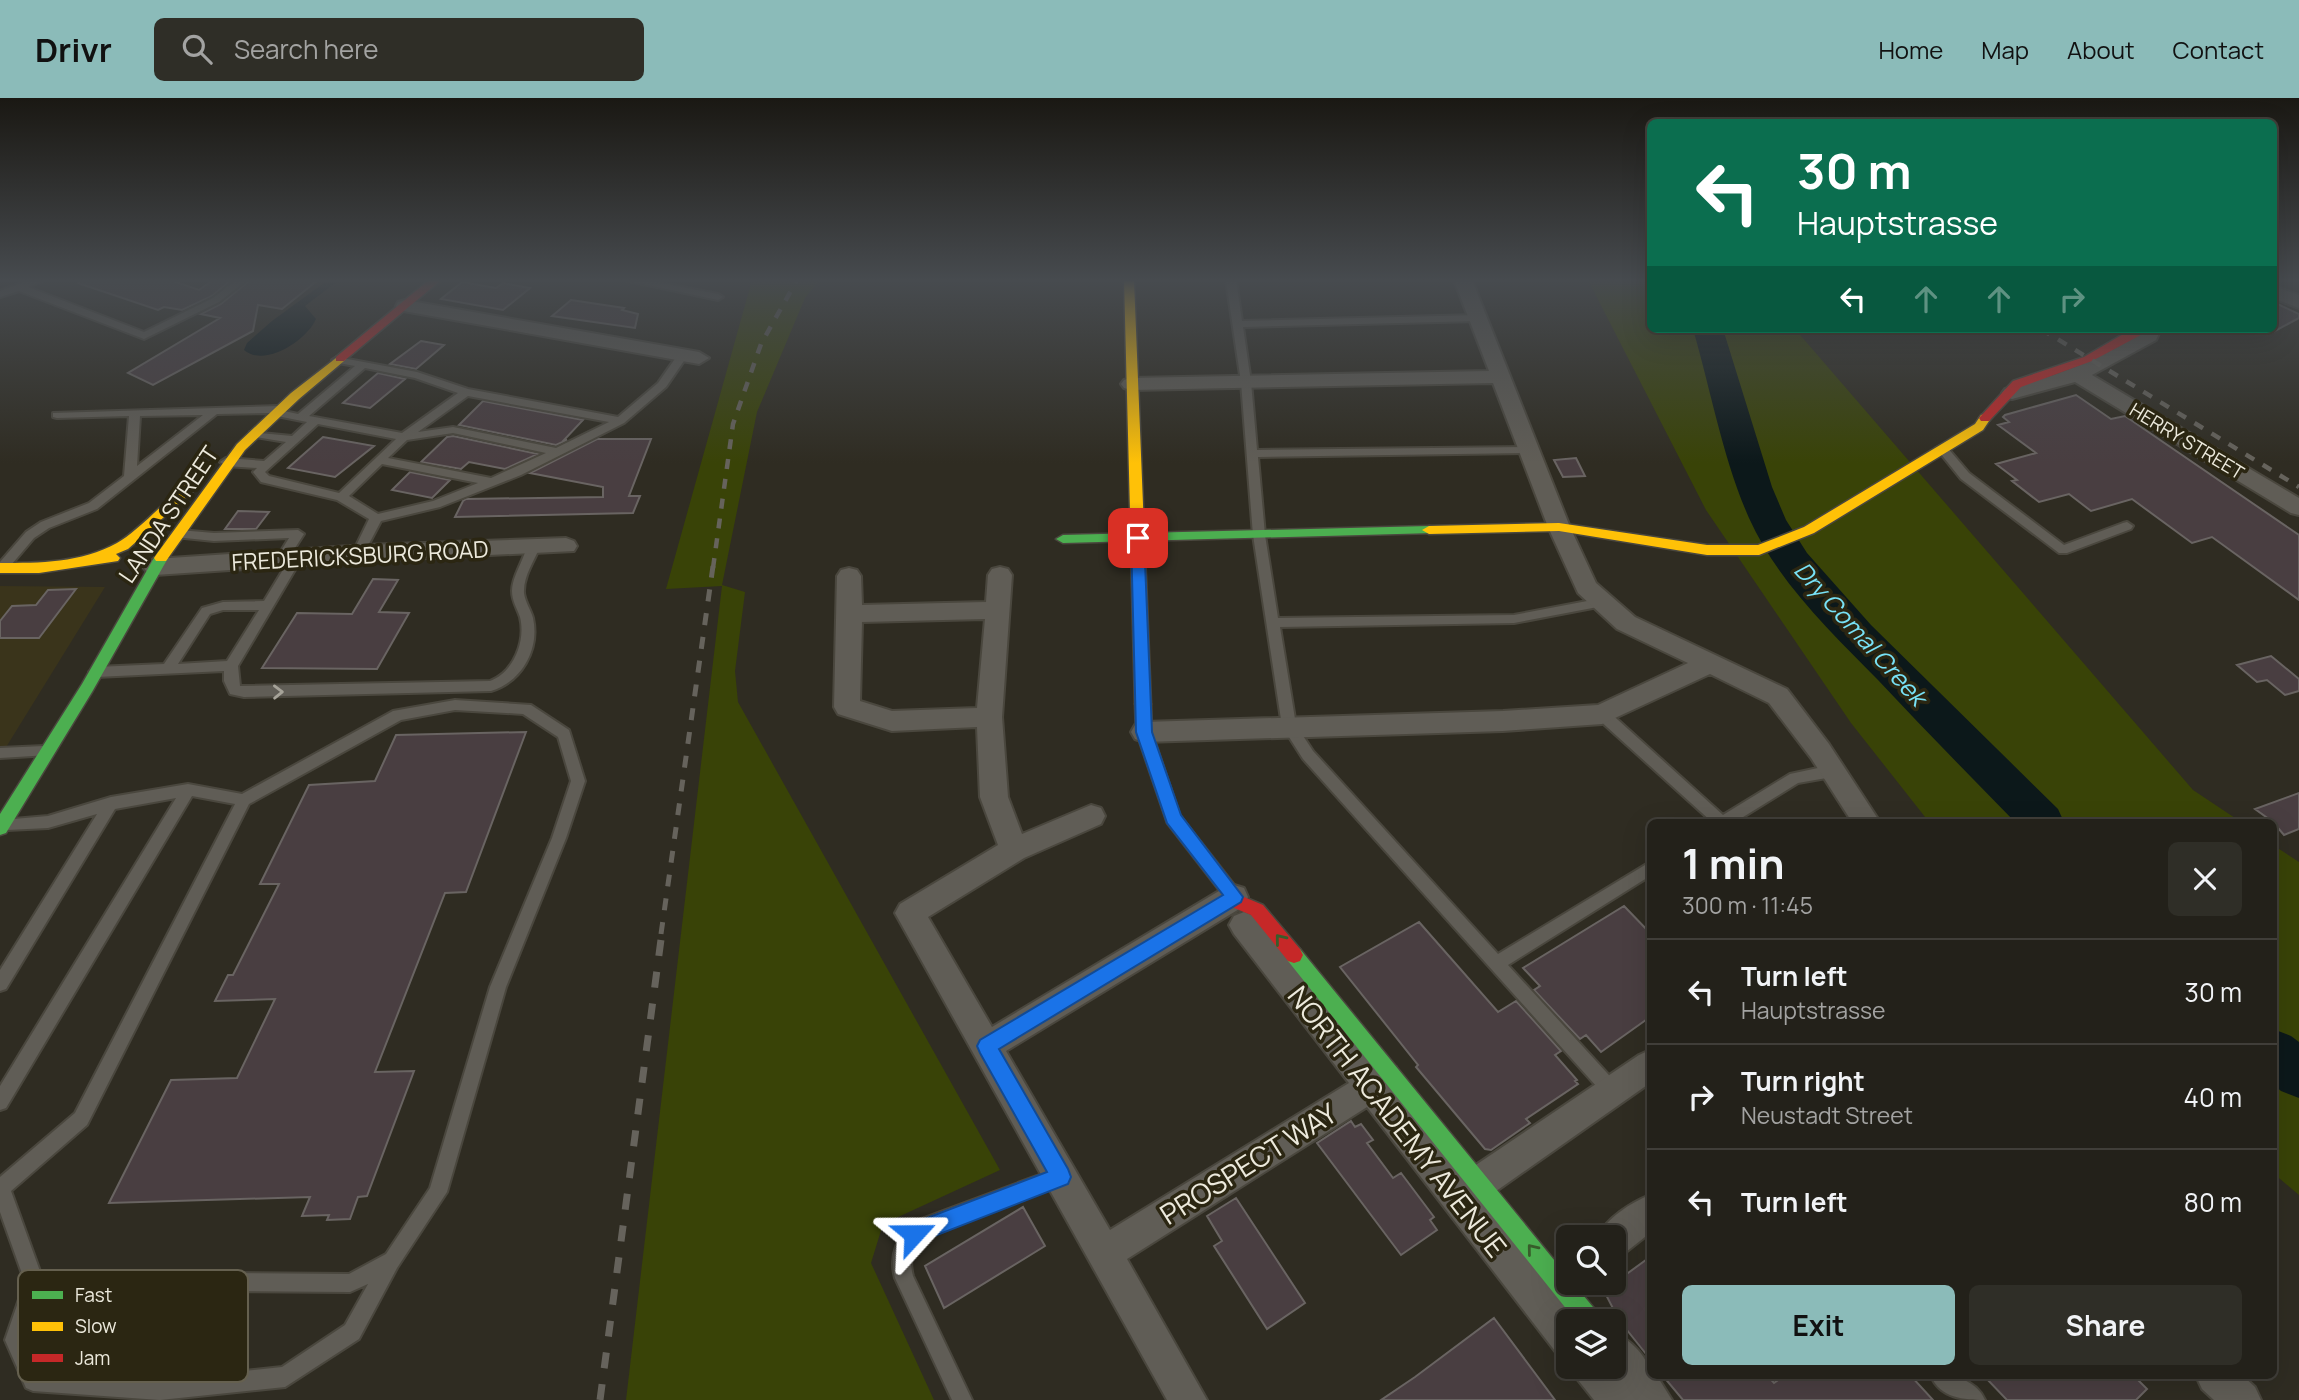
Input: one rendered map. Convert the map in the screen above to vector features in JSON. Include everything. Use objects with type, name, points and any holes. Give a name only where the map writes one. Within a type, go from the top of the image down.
[{"type":"street","name":"LANDA STREET","points":[[1,826],[96,672],[155,567],[226,462],[278,411],[361,341]]},
{"type":"street","points":[[600,341],[691,357]]},
{"type":"street","points":[[987,1046],[1236,899],[1173,818],[1144,732],[1130,341]]},
{"type":"street","points":[[1487,341],[1559,527],[1586,587],[1626,623],[1712,662],[1777,696],[1826,761],[1864,819]]},
{"type":"street","points":[[1063,539],[1559,527],[1707,550],[1759,550],[1809,530],[1979,427],[1992,407],[2012,393],[2017,384],[2088,359],[2119,341]]},
{"type":"street","points":[[2012,393],[2028,391],[2075,374],[2115,357],[2141,341]]},
{"type":"street","name":"HERRY STREET","points":[[2075,374],[2299,508]]},
{"type":"street","points":[[1131,384],[1502,377]]},
{"type":"street","points":[[87,561],[124,546],[226,462]]},
{"type":"street","name":"FREDERICKSBURG ROAD","points":[[39,568],[74,575],[123,573],[155,567],[289,558],[566,546]]},
{"type":"street","name":"FREDERICKSBURG ROAD","points":[[1,568],[39,568],[128,557],[155,567]]},
{"type":"street","points":[[1000,575],[989,717],[994,797],[1014,850]]},
{"type":"street","points":[[849,576],[847,707],[892,721],[989,717]]},
{"type":"street","points":[[850,614],[997,610]]},
{"type":"street","points":[[1144,732],[1503,721],[1602,714],[1712,662]]},
{"type":"street","points":[[1091,816],[1014,850],[910,913],[1188,1400]]},
{"type":"street","name":"NORTH ACADEMY AVENUE","points":[[1236,899],[1237,916],[1381,1080],[1469,1191],[1578,1309]]},
{"type":"street","points":[[1469,1191],[1647,1067]]},
{"type":"street","name":"PROSPECT WAY","points":[[1104,1253],[1381,1080]]},
{"type":"street","points":[[1626,1231],[1647,1214]]},
{"type":"street","name":"NORTH ACADEMY AVENUE","points":[[1554,1285],[1560,1309]]},
{"type":"street","points":[[1626,1366],[1653,1400]]},
{"type":"street","points":[[1601,1379],[1618,1400]]},
{"type":"street","points":[[2219,1379],[2242,1400]]},
{"type":"lane","points":[[1240,341],[1246,382],[1259,535],[1289,726],[1308,755],[1612,1091]]},
{"type":"lane","points":[[316,420],[292,439],[259,472],[265,478],[341,498],[376,518],[436,504],[558,452],[620,421],[691,357]]},
{"type":"lane","points":[[337,360],[417,375],[466,393],[620,421]]},
{"type":"lane","points":[[301,417],[363,365]]},
{"type":"lane","points":[[307,386],[332,390]]},
{"type":"lane","points":[[341,498],[404,437],[466,393]]},
{"type":"lane","points":[[1,568],[30,535],[93,506],[214,411]]},
{"type":"lane","points":[[57,415],[278,411],[404,437],[453,430],[558,452]]},
{"type":"lane","points":[[130,477],[135,414]]},
{"type":"lane","points":[[254,433],[292,439]]},
{"type":"lane","points":[[1942,448],[1965,477],[2063,550],[2127,526]]},
{"type":"lane","points":[[1252,454],[1530,450]]},
{"type":"lane","points":[[379,460],[491,482]]},
{"type":"lane","points":[[226,462],[264,465]]},
{"type":"lane","points":[[358,554],[376,518]]},
{"type":"lane","points":[[177,534],[214,537],[298,534],[268,605],[230,666],[235,690],[244,692],[503,684],[512,676],[528,634],[526,616],[518,592],[534,547]]},
{"type":"lane","points":[[1273,622],[1514,619],[1603,603]]},
{"type":"lane","points":[[167,668],[206,611],[223,606],[268,605]]},
{"type":"lane","points":[[96,672],[230,666]]},
{"type":"lane","points":[[30,1270],[1,1186],[80,1119],[244,800],[398,715],[455,705],[526,709],[564,734],[578,781],[563,826],[498,987],[438,1192],[391,1261],[352,1332],[285,1377],[248,1381]]},
{"type":"lane","points":[[1602,714],[1719,819]]},
{"type":"lane","points":[[0,753],[49,751]]},
{"type":"lane","points":[[1727,819],[1826,761]]},
{"type":"lane","points":[[1,826],[48,822],[111,803],[188,790],[244,800]]},
{"type":"lane","points":[[0,1102],[188,790]]},
{"type":"lane","points":[[0,984],[111,803]]},
{"type":"lane","points":[[1496,964],[1647,870]]},
{"type":"lane","points":[[962,1400],[904,1279],[900,1259],[902,1251],[914,1234],[923,1228],[1061,1177]]},
{"type":"lane","points":[[248,1282],[350,1283],[391,1261]]},
{"type":"lane","points":[[1945,1379],[1975,1400]]},
{"type":"lane","points":[[45,1382],[151,1391],[237,1382]]},
{"type":"shaded area","points":[[250,341],[298,341],[274,354],[263,356],[244,350]]},
{"type":"shaded area","points":[[0,586],[105,587],[0,757]]},
{"type":"green space","points":[[735,341],[787,341],[757,412],[722,585],[745,592],[735,671],[738,702],[1000,1170],[883,1224],[871,1263],[934,1400],[626,1400],[722,586],[666,589]]},
{"type":"green space","points":[[1619,341],[1805,341],[2193,790],[2236,819],[1927,819],[1851,723],[1706,510]]},
{"type":"green space","points":[[2277,848],[2299,862],[2299,1195],[2277,1176]]},
{"type":"building","points":[[182,341],[235,341],[153,385],[128,373]]},
{"type":"building","points":[[421,341],[444,345],[416,369],[390,364]]},
{"type":"building","points":[[378,373],[405,379],[370,408],[343,403]]},
{"type":"building","points":[[2076,395],[2111,419],[2125,416],[2299,535],[2299,600],[2212,537],[2192,543],[2132,499],[2091,511],[2069,494],[2039,502],[2012,481],[2017,480],[1996,464],[2036,453],[1998,425],[2009,422],[2003,417]]},
{"type":"building","points":[[483,401],[583,420],[564,440],[567,440],[556,445],[459,425]]},
{"type":"building","points":[[323,437],[374,446],[335,477],[288,468]]},
{"type":"building","points":[[447,437],[538,454],[505,469],[469,462],[461,469],[421,462]]},
{"type":"building","points":[[597,439],[651,439],[629,496],[640,496],[633,513],[455,517],[466,499],[603,497],[603,487],[530,473]]},
{"type":"building","points":[[1576,458],[1585,476],[1563,477],[1554,460]]},
{"type":"building","points":[[410,472],[450,480],[432,498],[392,490]]},
{"type":"building","points":[[238,511],[269,512],[256,529],[225,529]]},
{"type":"building","points":[[373,579],[398,580],[379,612],[409,613],[377,669],[262,668],[297,613],[352,614]]},
{"type":"building","points":[[76,589],[39,638],[0,638],[0,621],[12,606],[36,605],[48,590]]},
{"type":"building","points":[[2271,656],[2299,679],[2299,691],[2285,695],[2267,680],[2257,682],[2237,665]]},
{"type":"building","points":[[526,732],[466,892],[445,893],[375,1072],[414,1071],[367,1196],[358,1197],[350,1219],[327,1220],[329,1215],[302,1216],[310,1197],[109,1203],[171,1080],[237,1078],[275,999],[215,1001],[228,975],[233,975],[279,884],[260,884],[309,785],[375,781],[396,735]]},
{"type":"building","points":[[2299,793],[2299,829],[2284,835],[2277,827],[2277,819],[2269,819],[2255,809]]},
{"type":"building","points":[[1624,906],[1647,930],[1647,1019],[1601,1052],[1586,1035],[1580,1039],[1534,990],[1540,986],[1523,968]]},
{"type":"building","points":[[1419,922],[1498,1012],[1516,1001],[1561,1051],[1555,1055],[1577,1080],[1575,1081],[1578,1084],[1526,1119],[1530,1123],[1491,1150],[1485,1149],[1416,1067],[1418,1065],[1340,967]]},
{"type":"building","points":[[1351,1121],[1355,1127],[1361,1124],[1373,1140],[1367,1143],[1393,1178],[1401,1173],[1434,1217],[1430,1220],[1437,1230],[1401,1255],[1317,1143]]},
{"type":"building","points":[[1236,1198],[1305,1303],[1267,1329],[1214,1246],[1222,1241],[1207,1216]]},
{"type":"building","points":[[1023,1207],[1045,1246],[944,1308],[925,1266]]},
{"type":"building","points":[[1647,1259],[1647,1355],[1626,1329],[1626,1309],[1613,1309],[1606,1295],[1626,1295],[1626,1274]]},
{"type":"building","points":[[1494,1318],[1555,1400],[1381,1400],[1415,1377]]},
{"type":"building","points":[[1666,1379],[1771,1379],[1774,1383],[1780,1379],[1914,1379],[1933,1400],[1683,1400]]},
{"type":"building","points":[[1987,1379],[2137,1379],[2147,1389],[2136,1400],[2007,1400]]},
{"type":"waterway","name":"Dry Comal Creek","points":[[1711,341],[1755,487],[1768,520],[1794,562],[1857,635],[2039,819]]},
{"type":"waterway","name":"Dry Comal Creek","points":[[2277,1055],[2299,1074]]},
{"type":"railway","points":[[713,568],[733,424],[763,341]]},
{"type":"railway","points":[[2060,341],[2299,487]]},
{"type":"railway","points":[[661,934],[713,566]]},
{"type":"railway","points":[[600,1400],[662,932]]},
{"type":"traffic: fast","points":[[1063,539],[1429,530]]},
{"type":"traffic: fast","points":[[0,828],[87,688],[161,558]]},
{"type":"traffic: fast","points":[[1294,955],[1580,1309]]},
{"type":"traffic: slow","points":[[1131,341],[1143,704]]},
{"type":"traffic: slow","points":[[161,558],[241,447],[295,396],[340,359]]},
{"type":"traffic: slow","points":[[1429,530],[1559,527],[1707,550],[1759,550],[1809,530],[1979,427],[1985,418]]},
{"type":"traffic: slow","points":[[87,561],[123,546],[195,482]]},
{"type":"traffic: slow","points":[[0,568],[39,568],[113,558]]},
{"type":"traffic: jam","points":[[340,359],[362,341]]},
{"type":"traffic: jam","points":[[1985,418],[2017,384],[2088,359],[2119,341]]},
{"type":"traffic: jam","points":[[1143,704],[1144,732],[1173,818],[1238,902],[1257,910],[1294,955]]},
{"type":"route","points":[[914,1234],[923,1228],[1061,1177],[987,1046],[1234,897],[1173,818],[1144,732],[1138,538]]}]
